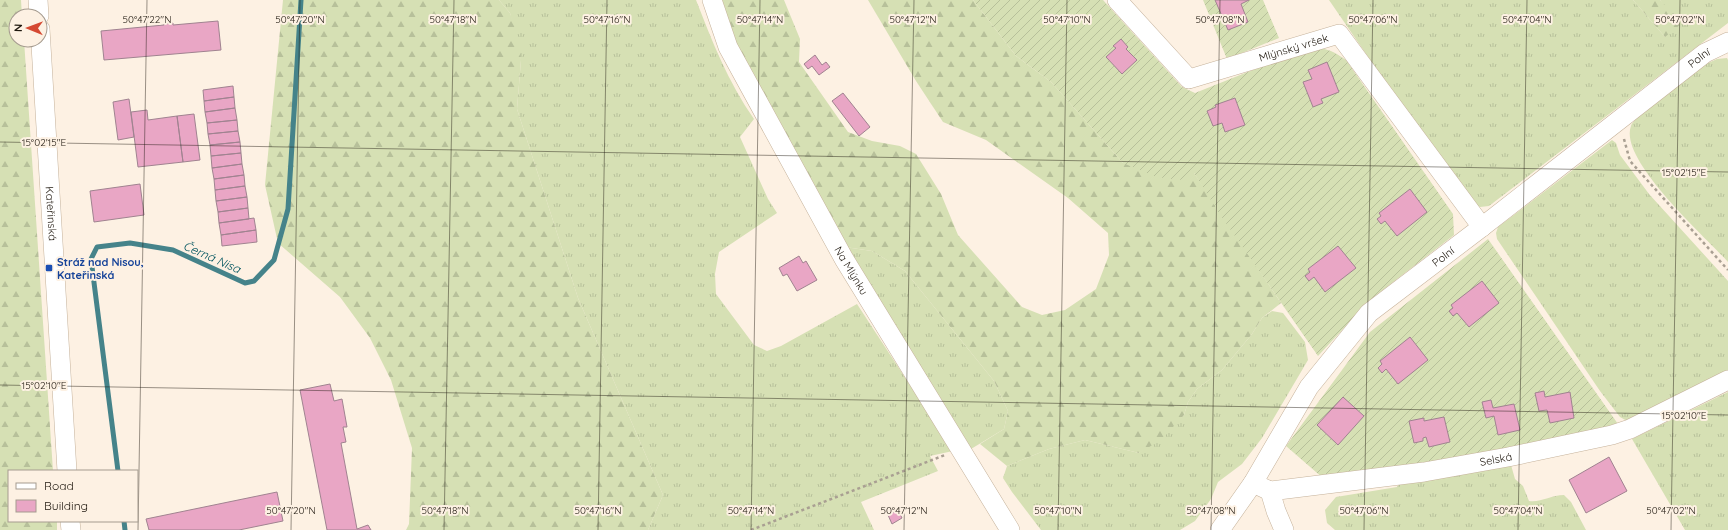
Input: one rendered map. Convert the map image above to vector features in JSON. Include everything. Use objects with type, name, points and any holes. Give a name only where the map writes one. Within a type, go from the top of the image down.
[{"type":"street","name":"Na Mlýnku","points":[[712,0],[728,47],[844,259],[1010,530]]},
{"type":"street","name":"Mlýnský vršek","points":[[1117,0],[1189,79],[1339,34],[1482,228]]},
{"type":"street","name":"Polní","points":[[1220,530],[1253,483],[1309,387],[1369,313],[1620,121],[1704,53],[1728,42]]},
{"type":"street","name":"Kateřinská","points":[[41,48],[67,470]]},
{"type":"street","name":"Selská","points":[[1270,491],[1424,472],[1508,458],[1612,435],[1630,429],[1728,380]]},
{"type":"street","points":[[1253,483],[1270,491],[1284,530]]},
{"type":"path","points":[[1620,121],[1630,161],[1728,270]]},
{"type":"path","points":[[751,530],[960,449]]},
{"type":"green space","points":[[0,0],[21,0],[22,8],[8,8],[8,48],[25,48],[53,470],[8,470],[8,522],[57,522],[57,530],[0,530]]},
{"type":"green space","points":[[283,0],[499,0],[510,13],[520,42],[521,60],[517,109],[578,298],[663,495],[648,530],[406,530],[409,524],[412,448],[391,380],[370,338],[340,297],[278,243],[265,185]]},
{"type":"green space","points":[[499,0],[696,0],[728,76],[754,119],[740,137],[768,199],[777,213],[719,252],[715,274],[716,294],[754,345],[767,351],[781,346],[857,304],[953,451],[930,456],[938,471],[861,502],[874,530],[648,530],[663,495],[578,298],[517,109],[521,60],[510,13]]},
{"type":"green space","points":[[720,0],[784,0],[800,39],[799,62],[848,132],[872,141],[900,146],[916,154],[941,194],[958,235],[1022,307],[1042,315],[1065,310],[1096,289],[1109,255],[1108,233],[1068,198],[986,140],[943,122],[916,81],[868,0],[973,0],[1016,56],[1051,82],[1123,163],[1194,173],[1281,303],[1262,318],[1252,334],[1222,370],[1197,389],[1188,402],[1184,415],[1161,440],[1139,453],[1085,440],[1049,449],[1007,466],[980,444],[1004,429],[1008,411],[994,381],[905,271],[872,251],[845,247],[733,45]]},
{"type":"green space","points":[[973,0],[1103,0],[1182,87],[1195,93],[1303,50],[1326,49],[1335,53],[1346,60],[1453,214],[1454,235],[1370,300],[1318,356],[1219,213],[1194,173],[1180,180],[1156,177],[1123,163],[1051,82],[1016,56]]},
{"type":"green space","points":[[1203,0],[1263,0],[1279,38],[1227,59]]},
{"type":"green space","points":[[1329,0],[1633,0],[1665,37],[1664,6],[1660,0],[1728,0],[1728,23],[1489,206],[1480,207],[1467,201]]},
{"type":"green space","points":[[1633,0],[1660,0],[1681,24],[1665,37]]},
{"type":"green space","points":[[1727,58],[1728,262],[1650,178],[1638,158],[1631,141],[1631,126],[1643,113],[1706,64],[1717,59]]},
{"type":"green space","points":[[1612,140],[1616,143],[1620,155],[1649,194],[1728,281],[1728,370],[1627,421],[1620,417],[1600,391],[1497,239],[1496,233],[1498,227]]},
{"type":"green space","points":[[1488,239],[1618,424],[1517,448],[1324,479],[1286,446],[1370,332]]},
{"type":"green space","points":[[845,247],[872,251],[905,271],[994,381],[1008,411],[1004,429],[971,449]]},
{"type":"green space","points":[[1272,311],[1283,313],[1305,342],[1308,360],[1262,438],[1242,464],[1218,482],[1211,499],[1195,521],[1180,530],[1041,530],[1003,478],[1007,466],[1049,449],[1085,440],[1139,453],[1184,415],[1188,402],[1197,389],[1222,370],[1252,334],[1262,318]]},
{"type":"green space","points":[[1728,392],[1728,530],[1685,530],[1632,439]]},
{"type":"green space","points":[[1511,465],[1515,479],[1523,486],[1529,501],[1537,501],[1564,495],[1571,502],[1586,530],[1335,530],[1327,523],[1325,510],[1336,497],[1397,487],[1400,482]]},
{"type":"building","points":[[1215,0],[1249,0],[1241,4],[1248,22],[1228,30]]},
{"type":"building","points":[[218,21],[221,50],[104,60],[101,31],[173,23],[173,25]]},
{"type":"building","points":[[1121,39],[1128,47],[1126,49],[1137,60],[1122,74],[1106,57],[1116,48],[1113,46]]},
{"type":"building","points":[[815,55],[822,65],[826,62],[830,67],[819,75],[812,66],[808,69],[804,64]]},
{"type":"building","points":[[1327,62],[1339,92],[1321,99],[1323,103],[1313,107],[1303,82],[1312,79],[1308,70]]},
{"type":"building","points":[[233,86],[234,97],[204,101],[203,90]]},
{"type":"building","points":[[843,93],[870,127],[859,136],[832,101]]},
{"type":"building","points":[[234,97],[235,108],[205,112],[204,101]]},
{"type":"building","points":[[1235,98],[1245,125],[1225,132],[1222,123],[1213,126],[1207,111],[1216,107],[1215,105]]},
{"type":"building","points":[[129,99],[134,137],[118,140],[113,102]]},
{"type":"building","points":[[235,108],[237,120],[207,123],[205,112]]},
{"type":"building","points":[[147,110],[148,120],[177,116],[183,162],[138,167],[131,112]]},
{"type":"building","points":[[194,114],[200,160],[183,162],[177,116]]},
{"type":"building","points":[[237,120],[238,131],[208,134],[207,123]]},
{"type":"building","points":[[238,131],[240,142],[210,145],[208,134]]},
{"type":"building","points":[[240,142],[241,153],[211,156],[210,145]]},
{"type":"building","points":[[241,153],[242,164],[212,168],[211,156]]},
{"type":"building","points":[[242,164],[244,175],[214,179],[212,168]]},
{"type":"building","points":[[244,175],[245,186],[215,190],[214,179]]},
{"type":"building","points":[[140,184],[144,215],[94,222],[90,191]]},
{"type":"building","points":[[245,186],[247,197],[216,201],[215,190]]},
{"type":"building","points":[[1410,189],[1427,212],[1397,236],[1385,221],[1381,224],[1377,219],[1381,216],[1379,213]]},
{"type":"building","points":[[247,197],[248,208],[218,212],[216,201]]},
{"type":"building","points":[[248,208],[249,219],[219,223],[218,212]]},
{"type":"building","points":[[254,218],[256,230],[221,235],[219,223]]},
{"type":"building","points":[[256,230],[257,242],[222,246],[221,235]]},
{"type":"building","points":[[1338,246],[1356,268],[1325,292],[1314,277],[1309,281],[1305,276],[1310,272],[1308,269]]},
{"type":"building","points":[[799,256],[803,263],[806,261],[817,280],[797,291],[787,274],[783,276],[779,268]]},
{"type":"building","points":[[1482,281],[1499,303],[1469,327],[1457,313],[1453,316],[1449,311],[1453,308],[1451,305]]},
{"type":"building","points":[[1410,337],[1428,360],[1398,384],[1386,369],[1382,373],[1378,368],[1382,364],[1380,361]]},
{"type":"building","points":[[330,384],[334,401],[342,399],[347,427],[343,427],[346,442],[341,443],[357,529],[368,525],[371,530],[327,530],[300,390]]},
{"type":"building","points":[[1544,391],[1545,397],[1570,392],[1574,418],[1550,423],[1547,410],[1539,411],[1535,393]]},
{"type":"building","points":[[1343,397],[1364,416],[1338,445],[1317,425]]},
{"type":"building","points":[[1491,400],[1493,408],[1514,404],[1520,430],[1498,435],[1494,416],[1486,418],[1482,402]]},
{"type":"building","points":[[1444,417],[1450,442],[1429,447],[1426,437],[1423,438],[1423,441],[1414,443],[1409,421],[1424,418],[1424,421]]},
{"type":"building","points":[[1609,457],[1627,491],[1586,513],[1569,480]]},
{"type":"building","points":[[277,492],[283,521],[239,530],[149,530],[146,519]]},
{"type":"building","points":[[898,510],[902,518],[892,524],[888,515]]},
{"type":"waterway","name":"Černá Nisa","points":[[118,470],[91,259],[97,247],[130,243],[173,250],[245,283],[254,281],[274,260],[288,209],[301,0]]},
{"type":"waterway","name":"Černá Nisa","points":[[124,522],[125,530]]},
{"type":"place","name":"Stráž nad Nisou, Kateřinská","points":[[49,268]]}]
